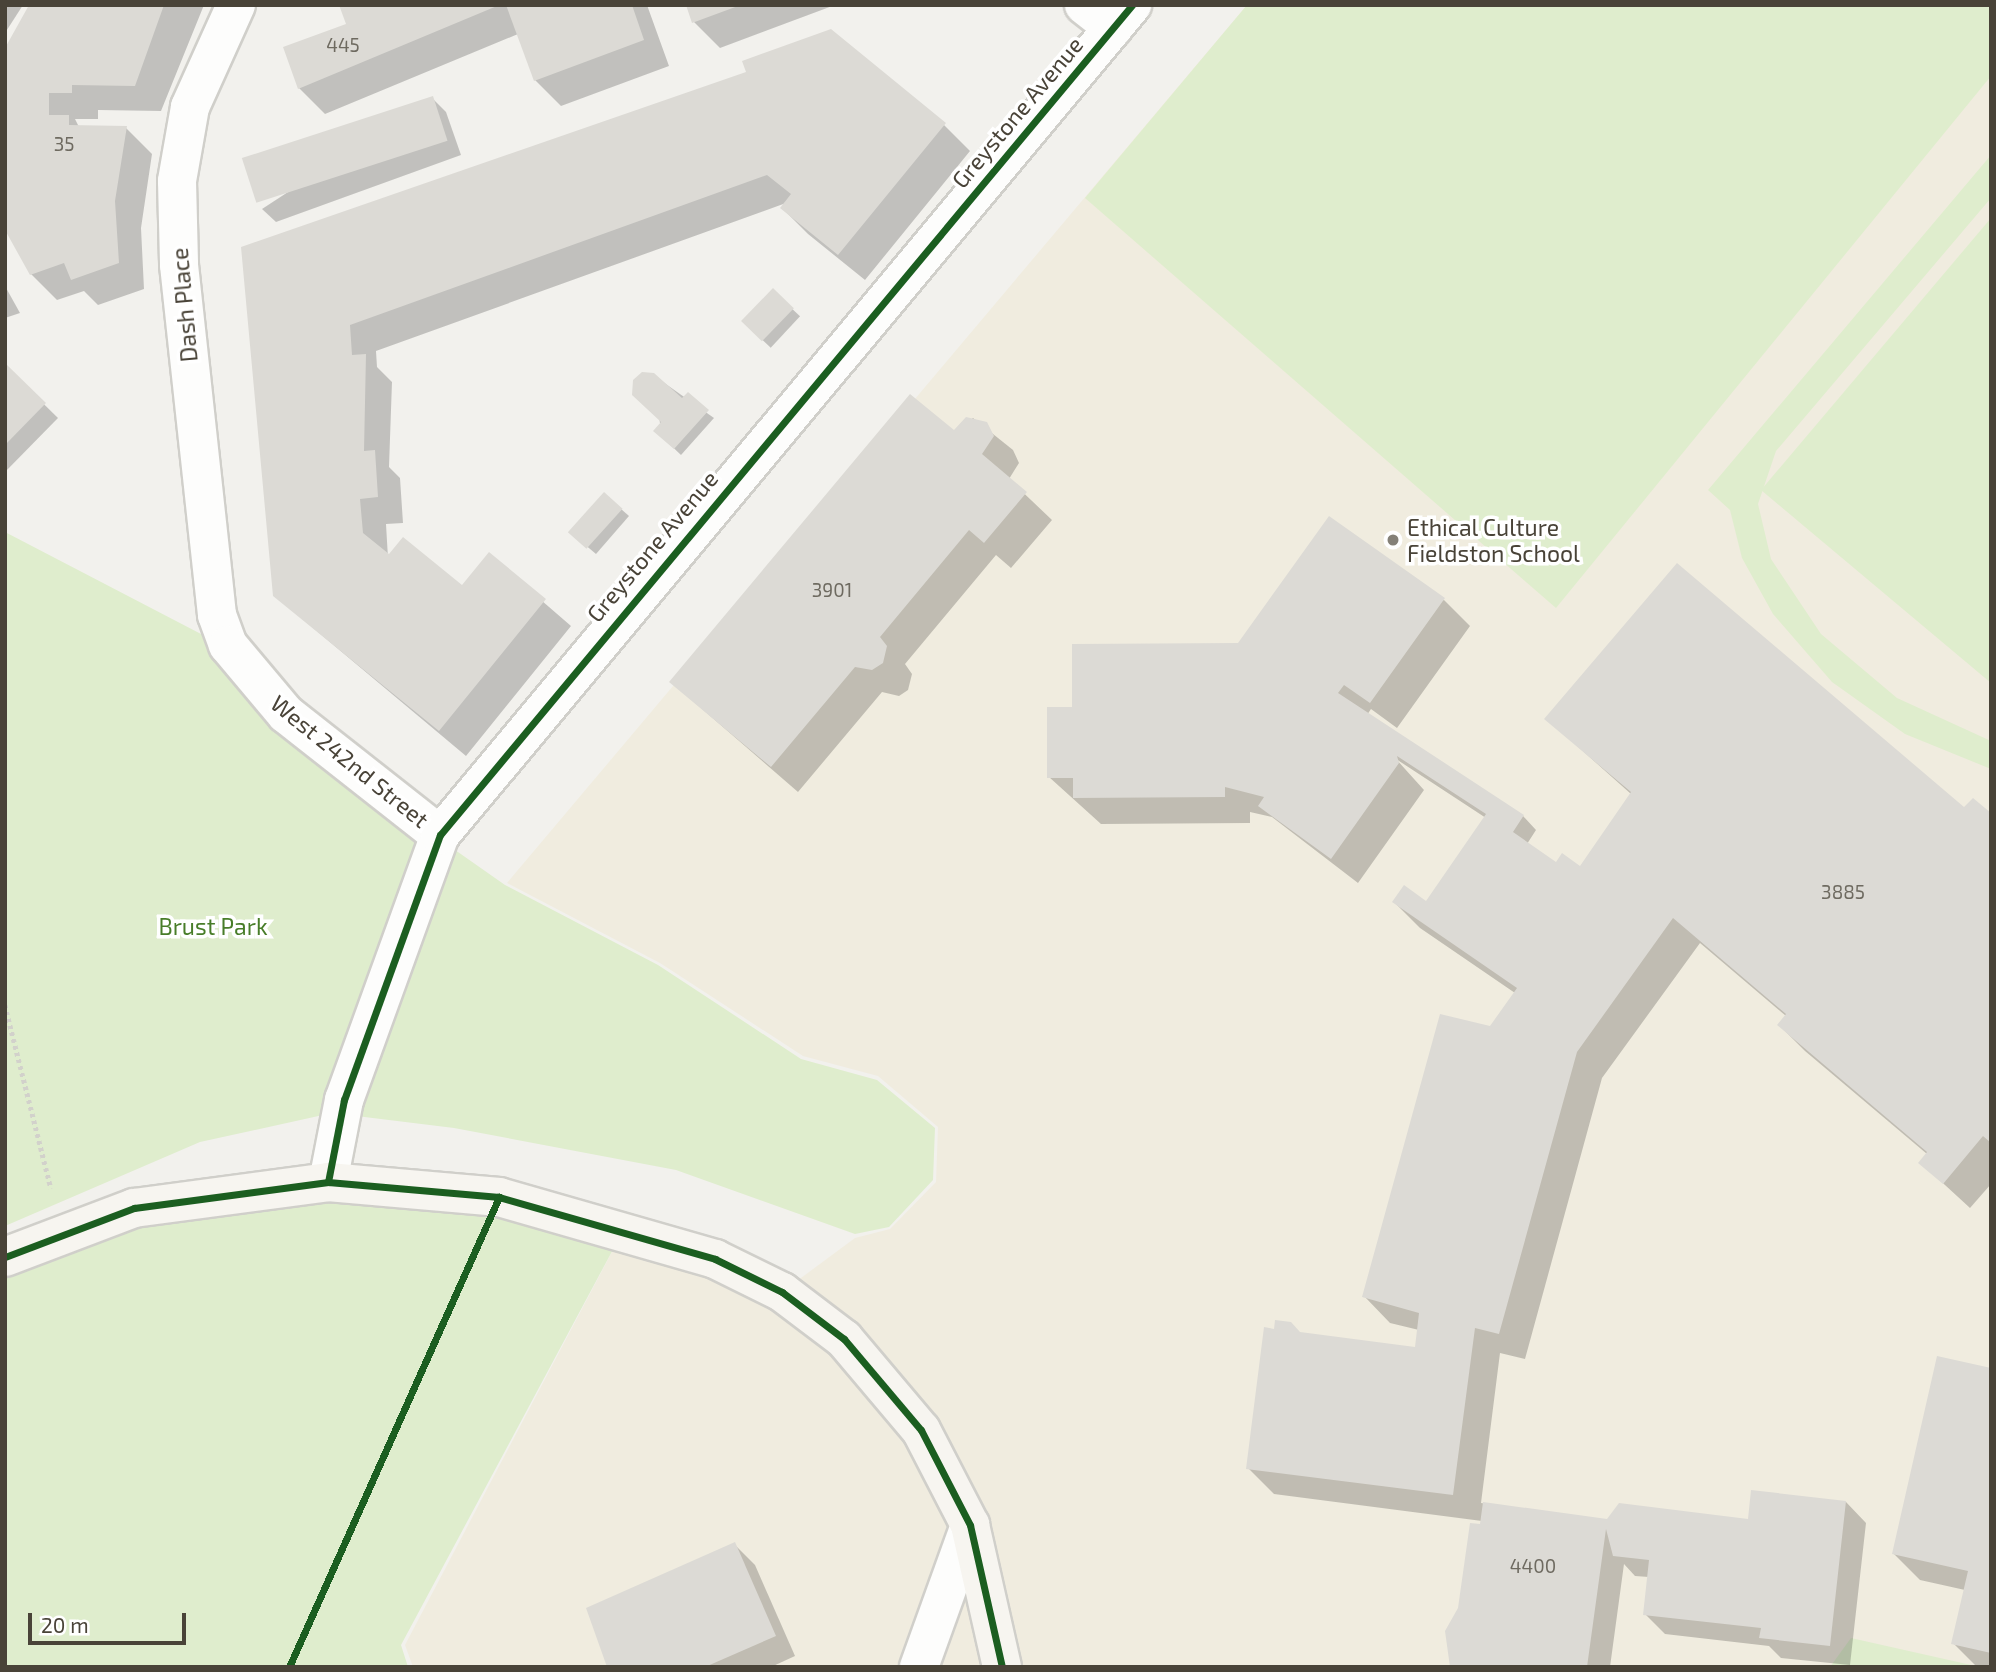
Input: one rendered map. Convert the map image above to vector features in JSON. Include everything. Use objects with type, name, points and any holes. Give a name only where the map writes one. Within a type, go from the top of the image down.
[{"type":"street","name":"Dash Place","points":[[217,615],[179,265],[177,181],[190,107],[236,5]]},
{"type":"street","name":"Greystone Avenue","points":[[328,1182],[344,1100],[440,835],[1110,13]]},
{"type":"street","name":"West 242nd Street","points":[[217,615],[236,656],[286,714],[440,835]]},
{"type":"street","points":[[5,1257],[134,1208],[328,1182],[432,1187],[557,1210],[753,1275],[813,1313],[869,1365],[921,1430],[970,1525],[1002,1667]]},
{"type":"street","points":[[919,1667],[970,1525]]},
{"type":"path","points":[[5,1005],[51,1189]]},
{"type":"shaded area","name":"Ethical Culture Fieldston School","points":[[1247,5],[1991,5],[1991,1667],[413,1667],[405,1645],[624,1229],[782,1292],[855,1238],[890,1229],[936,1182],[938,1127],[878,1076],[803,1056],[660,963],[507,883]]},
{"type":"green space","points":[[1247,5],[1991,5],[1991,76],[1556,608],[1085,198]]},
{"type":"green space","points":[[1991,155],[1991,198],[1776,451],[1758,504],[1771,559],[1821,634],[1897,698],[1991,741],[1991,769],[1905,734],[1832,682],[1773,614],[1742,558],[1730,510],[1708,490]]},
{"type":"green space","points":[[1991,218],[1991,683],[1761,490]]},
{"type":"green space","name":"Brust Park","points":[[5,532],[226,647],[438,838],[505,885],[658,965],[801,1059],[877,1080],[935,1128],[933,1180],[889,1227],[855,1234],[676,1170],[454,1128],[332,1113],[200,1142],[5,1226]]},
{"type":"green space","points":[[257,1188],[624,1229],[401,1645],[408,1667],[5,1667],[5,1257]]},
{"type":"green space","points":[[1851,1638],[1980,1667],[1830,1667]]},
{"type":"building","points":[[29,5],[164,5],[135,86],[72,85],[72,93],[49,93],[49,115],[69,115],[69,125],[127,126],[115,201],[119,263],[71,280],[64,263],[30,275],[5,230],[5,48]]},
{"type":"building","points":[[339,5],[497,6],[298,89],[283,47],[346,24]]},
{"type":"building","points":[[506,5],[632,5],[644,40],[534,81]]},
{"type":"building","points":[[686,5],[738,5],[738,6],[692,23]]},
{"type":"building","points":[[831,29],[946,123],[838,255],[780,208],[791,194],[767,175],[350,325],[352,355],[366,354],[364,451],[375,450],[378,497],[360,499],[363,533],[389,554],[403,537],[462,585],[489,552],[546,599],[439,731],[273,596],[241,247],[746,72],[742,61]]},
{"type":"building","points":[[433,96],[448,141],[256,203],[242,158]]},
{"type":"building","points":[[773,288],[794,308],[762,341],[741,321]]},
{"type":"building","points":[[5,363],[46,403],[5,445]]},
{"type":"building","points":[[642,372],[654,373],[682,398],[688,392],[709,410],[674,449],[653,431],[661,422],[632,395],[633,380]]},
{"type":"building","points":[[910,394],[954,430],[966,417],[987,422],[994,436],[982,454],[1027,492],[984,543],[969,530],[880,637],[887,646],[883,663],[872,670],[855,667],[771,767],[669,682]]},
{"type":"building","points":[[604,492],[623,509],[586,549],[568,532]]},
{"type":"building","points":[[1329,516],[1445,598],[1370,703],[1344,685],[1338,693],[1524,815],[1513,832],[1556,862],[1562,853],[1580,866],[1631,792],[1544,719],[1677,563],[1964,807],[1973,798],[1991,813],[1991,1143],[1983,1136],[1943,1184],[1918,1163],[1927,1152],[1777,1025],[1786,1014],[1673,918],[1577,1052],[1499,1334],[1475,1328],[1453,1495],[1246,1469],[1264,1327],[1274,1329],[1275,1320],[1291,1322],[1300,1332],[1415,1347],[1419,1313],[1362,1297],[1440,1014],[1490,1026],[1517,988],[1392,902],[1404,885],[1426,901],[1486,814],[1397,756],[1399,763],[1331,859],[1258,806],[1264,797],[1225,787],[1225,797],[1073,798],[1073,778],[1047,778],[1047,707],[1072,707],[1072,644],[1238,643]]},
{"type":"building","points":[[1937,1356],[1991,1368],[1991,1653],[1951,1644],[1968,1571],[1892,1554]]},
{"type":"building","points":[[1751,1490],[1846,1501],[1830,1646],[1759,1638],[1761,1628],[1643,1615],[1649,1560],[1613,1556],[1606,1529],[1587,1667],[1450,1667],[1445,1631],[1458,1608],[1470,1523],[1480,1524],[1483,1502],[1607,1519],[1619,1503],[1748,1519]]},
{"type":"building","points":[[735,1542],[776,1636],[705,1667],[607,1667],[586,1608]]},
{"type":"cycle path","points":[[328,1182],[344,1100],[440,835],[1132,5]]},
{"type":"cycle path","points":[[5,1257],[134,1208],[328,1182],[499,1197],[715,1259],[782,1292],[844,1339],[921,1430],[970,1525],[1002,1667]]},
{"type":"cycle path","points":[[289,1667],[499,1197]]},
{"type":"place","name":"Ethical Culture Fieldston School","points":[[1393,540]]}]
